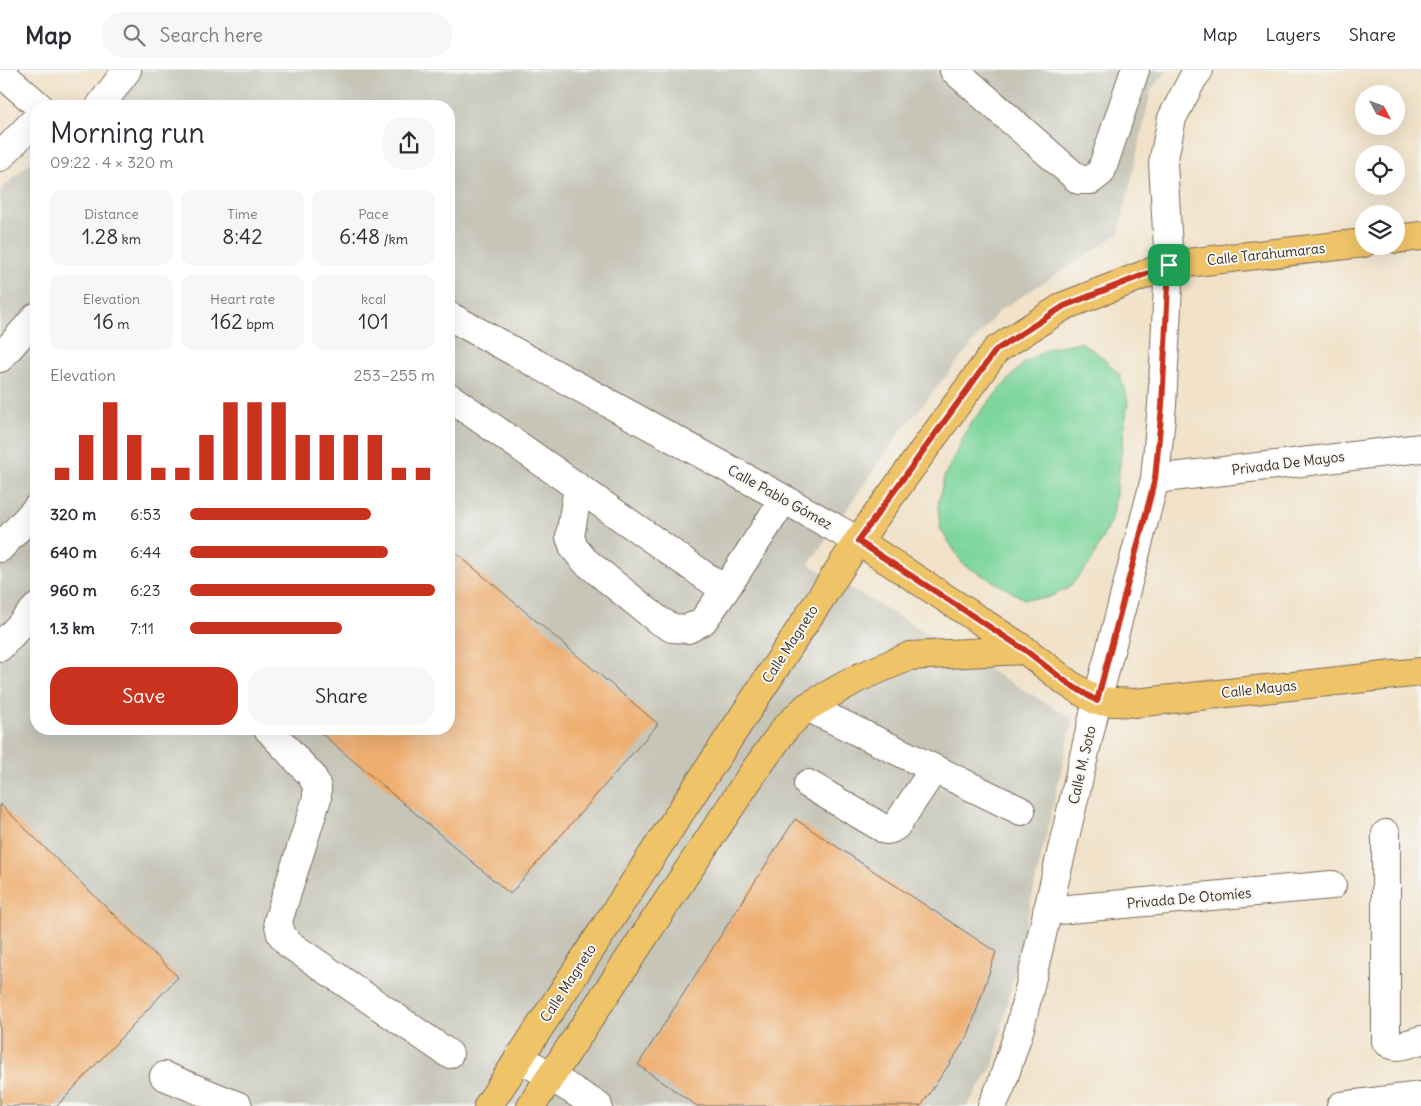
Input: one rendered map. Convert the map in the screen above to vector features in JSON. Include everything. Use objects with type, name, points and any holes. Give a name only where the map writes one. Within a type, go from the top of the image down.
[{"type":"main road","points":[[1405,238],[1421,236]]},
{"type":"main road","name":"Calle Tarahumaras","points":[[1169,265],[1355,244]]},
{"type":"main road","name":"Calle Magneto","points":[[488,1106],[858,541],[996,350],[1064,306],[1169,265]]},
{"type":"main road","name":"Calle Pablo Gómez","points":[[858,541],[1025,650],[1069,684],[1097,701]]},
{"type":"main road","points":[[530,1106],[753,772],[786,727],[807,707],[858,678],[910,656],[1025,650]]},
{"type":"main road","name":"Calle Mayas","points":[[1097,701],[1135,703],[1421,672]]},
{"type":"street","points":[[105,100],[128,70]]},
{"type":"street","points":[[954,70],[1079,180],[1091,180],[1101,172],[1134,70]]},
{"type":"street","name":"Calle M. Soto","points":[[992,1106],[1001,1086],[1020,1028],[1097,701],[1155,479],[1162,406],[1169,265],[1162,163],[1172,118],[1192,78],[1199,70]]},
{"type":"street","points":[[0,72],[32,100]]},
{"type":"street","points":[[0,157],[30,125]]},
{"type":"street","name":"Calle Pablo Gómez","points":[[455,319],[858,541]]},
{"type":"street","points":[[0,358],[30,324]]},
{"type":"street","points":[[455,401],[725,590]]},
{"type":"street","name":"Privada De Mayos","points":[[1155,479],[1421,448]]},
{"type":"street","points":[[578,488],[570,537],[574,548],[585,561],[658,620],[672,628],[688,630],[702,620],[725,590],[784,499]]},
{"type":"street","points":[[0,548],[30,516]]},
{"type":"street","points":[[0,647],[30,614]]},
{"type":"street","points":[[807,707],[1021,811]]},
{"type":"street","points":[[274,735],[312,776],[317,787],[317,798],[278,921],[282,934],[289,944],[449,1054]]},
{"type":"street","points":[[808,784],[886,830],[891,830],[896,826],[934,769]]},
{"type":"street","points":[[1386,834],[1386,1041],[1390,1046],[1396,1047],[1421,1040]]},
{"type":"street","name":"Privada De Otomíes","points":[[1047,911],[1332,885]]},
{"type":"street","points":[[519,1057],[598,1106]]},
{"type":"street","points":[[164,1076],[238,1106]]},
{"type":"street","points":[[1341,1106],[1393,1103],[1421,1096]]},
{"type":"shaded area","points":[[128,70],[1168,70],[1151,90],[1119,234],[999,311],[899,434],[809,564],[1073,719],[993,1066],[967,1106],[0,1106],[0,191],[30,163],[30,735],[455,735],[455,100],[96,100]]},
{"type":"green space","points":[[1081,342],[1103,358],[1119,374],[1128,401],[1113,516],[1090,564],[1067,589],[1047,598],[1024,599],[963,564],[940,528],[938,505],[944,477],[970,424],[1023,364],[1049,348]]},
{"type":"building","points":[[455,552],[658,724],[510,894],[323,735],[455,735]]},
{"type":"building","points":[[0,804],[178,977],[57,1106],[0,1106]]},
{"type":"building","points":[[795,819],[996,952],[968,1036],[921,1106],[697,1106],[638,1065]]},
{"type":"route","points":[[1169,265],[1162,406],[1155,479],[1097,701],[1069,684],[1025,650],[858,541],[996,350],[1064,306],[1169,265]]}]
